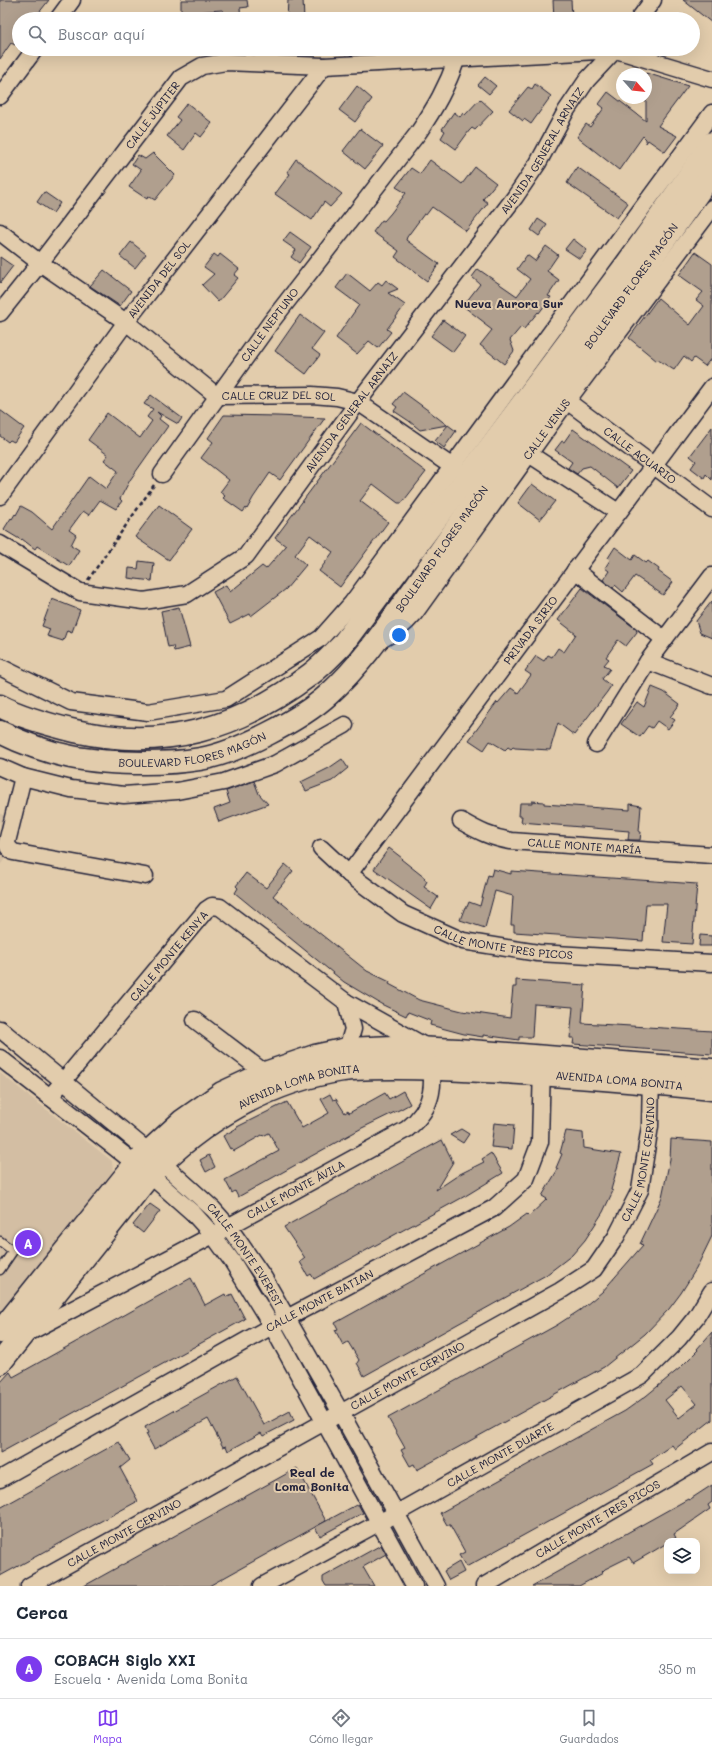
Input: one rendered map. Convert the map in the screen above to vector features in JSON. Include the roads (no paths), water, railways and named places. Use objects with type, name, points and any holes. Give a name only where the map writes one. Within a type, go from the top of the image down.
[{"type":"main road","name":"BOULEVARD FLORES MAGÓN","points":[[0,706],[51,726],[101,737],[147,739],[195,732],[232,720],[271,702],[312,673],[342,645],[459,472],[628,262],[712,143]]},
{"type":"main road","name":"BOULEVARD FLORES MAGÓN","points":[[0,732],[38,750],[83,759],[114,763],[150,763],[203,758],[241,746],[301,716],[328,695],[353,670],[375,644],[484,488],[660,247],[712,173]]},
{"type":"main road","name":"AVENIDA LOMA BONITA","points":[[0,1364],[149,1163],[182,1121],[204,1104],[239,1084],[265,1073],[315,1056],[347,1048],[393,1047],[431,1058]]},
{"type":"main road","name":"AVENIDA LOMA BONITA","points":[[0,1332],[149,1163],[252,1098],[272,1090],[308,1077],[344,1070],[431,1058],[651,1074],[712,1070]]},
{"type":"main road","name":"AVENIDA LOMA BONITA","points":[[651,1074],[712,1089]]},
{"type":"street","points":[[63,12],[72,0]]},
{"type":"street","points":[[644,12],[653,0]]},
{"type":"street","points":[[0,96],[30,56]]},
{"type":"street","name":"CALLE JÚPITER","points":[[0,313],[181,78],[202,66],[226,62],[324,66],[492,56]]},
{"type":"street","name":"AVENIDA GENERAL ARNAIZ","points":[[0,544],[80,592],[144,601],[187,594],[246,556],[358,402],[515,197],[538,162],[566,110],[578,92],[609,56]]},
{"type":"street","name":"CALLE JÚPITER","points":[[638,56],[712,79]]},
{"type":"street","name":"CALLE NEPTUNO","points":[[162,474],[271,322],[436,108],[445,90],[457,58]]},
{"type":"street","name":"AVENIDA DEL SOL","points":[[0,496],[126,322],[324,66]]},
{"type":"street","points":[[0,667],[71,702],[148,712],[226,699],[321,638],[352,603],[459,472],[712,113]]},
{"type":"street","name":"CALLE VENUS","points":[[375,644],[395,633],[406,624],[414,614],[567,401],[712,208]]},
{"type":"street","name":"CALLE CRUZ DEL SOL","points":[[0,232],[40,263],[126,322],[217,396],[312,395],[337,397],[358,402],[459,472]]},
{"type":"street","name":"PRIVADA SIRIO","points":[[349,874],[712,387]]},
{"type":"street","name":"CALLE ACUARIO","points":[[567,401],[712,509]]},
{"type":"street","points":[[529,454],[618,512]]},
{"type":"street","points":[[575,570],[664,639]]},
{"type":"street","points":[[596,744],[648,661],[712,576]]},
{"type":"street","points":[[648,661],[712,686]]},
{"type":"street","points":[[0,767],[23,777],[71,789],[124,795],[177,791],[224,782],[274,764],[345,725]]},
{"type":"street","points":[[23,777],[7,842],[8,847],[13,852],[145,876]]},
{"type":"street","name":"CALLE MONTE MARÍA","points":[[461,821],[479,832],[495,838],[511,841],[712,855]]},
{"type":"street","name":"CALLE MONTE TRES PICOS","points":[[321,848],[349,874],[403,914],[463,941],[538,953],[712,963]]},
{"type":"street","name":"CALLE MONTE KENYA","points":[[50,1097],[206,910],[212,906],[220,907],[346,1002],[431,1058]]},
{"type":"street","points":[[346,1002],[353,1029],[347,1048]]},
{"type":"street","points":[[195,1020],[265,1073]]},
{"type":"street","name":"CALLE MONTE EVEREST","points":[[0,1029],[64,1081],[149,1163],[213,1235],[279,1323],[341,1413],[395,1514],[436,1586]]},
{"type":"street","name":"CALLE MONTE EVEREST","points":[[0,1058],[50,1097],[149,1163],[213,1209],[228,1226],[264,1278],[279,1323],[325,1422],[414,1586]]},
{"type":"street","name":"CALLE MONTE ÁVILA","points":[[21,1337],[213,1235],[407,1129],[423,1113],[428,1103],[433,1088],[431,1058]]},
{"type":"street","name":"CALLE MONTE BATIAN","points":[[0,1479],[279,1323],[494,1208],[526,1179],[540,1142],[542,1065]]},
{"type":"street","name":"CALLE MONTE CERVINO","points":[[29,1586],[560,1291],[594,1269],[616,1237],[640,1190],[650,1126],[651,1074]]},
{"type":"street","name":"CALLE MONTE DUARTE","points":[[262,1586],[395,1514],[642,1375],[679,1338],[696,1317],[712,1291]]},
{"type":"street","name":"CALLE MONTE TRES PICOS","points":[[484,1586],[712,1452]]},
{"type":"lane","points":[[0,1241],[13,1251],[0,1270]]},
{"type":"place","name":"COBACH Siglo XXI","points":[[28,1243]]},
{"type":"district","name":"Nueva Aurora Sur","points":[[509,304]]},
{"type":"district","name":"Real de Loma Bonita","points":[[312,1480]]}]
